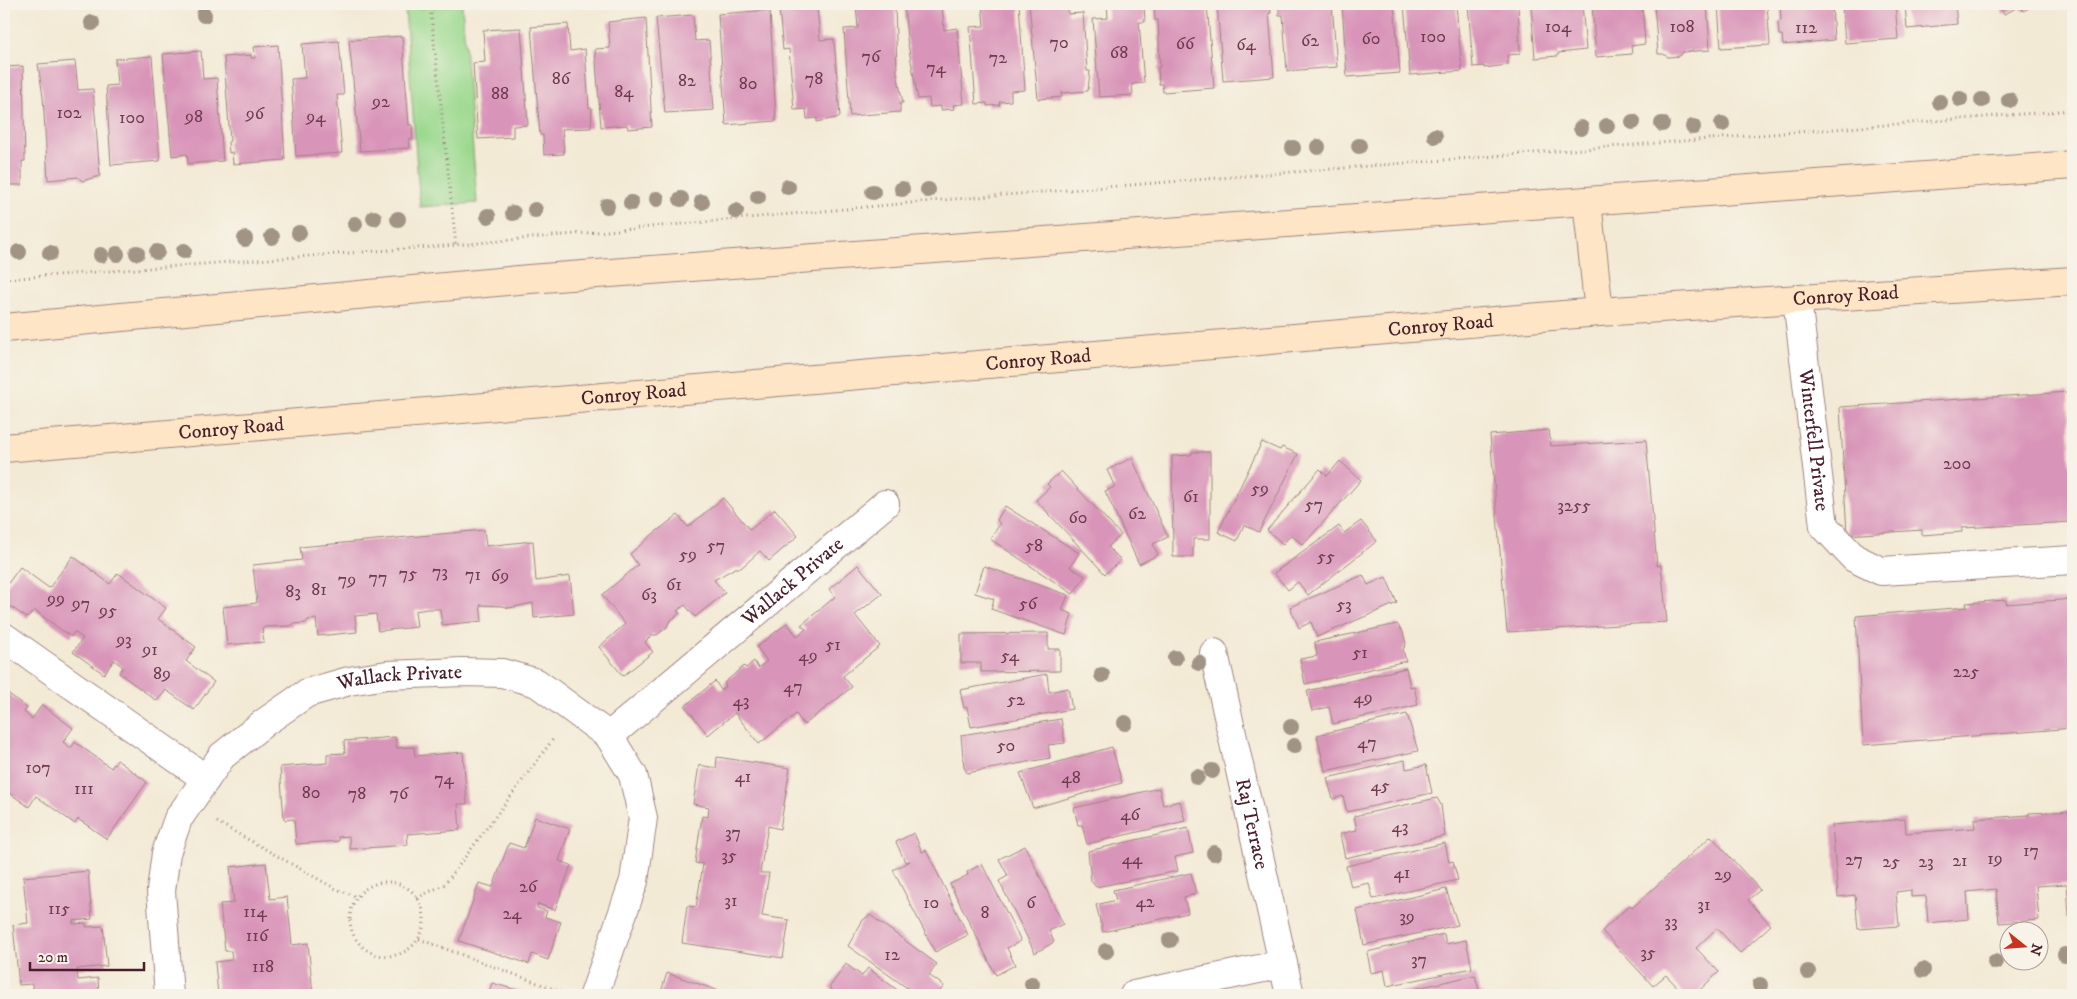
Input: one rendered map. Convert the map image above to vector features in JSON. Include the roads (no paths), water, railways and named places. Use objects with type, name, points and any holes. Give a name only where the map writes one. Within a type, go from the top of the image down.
[{"type":"main road","points":[[4,328],[529,279],[2073,165]]},
{"type":"main road","points":[[1587,201],[1599,312]]},
{"type":"main road","name":"Conroy Road","points":[[4,448],[1599,312],[2073,281]]},
{"type":"street","name":"Winterfell Private","points":[[1797,299],[1824,526],[1854,558],[1881,571],[2073,560]]},
{"type":"street","name":"Wallack Private","points":[[610,736],[885,504]]},
{"type":"street","points":[[4,637],[206,779]]},
{"type":"street","name":"Raj Terrace","points":[[1214,653],[1290,995]]},
{"type":"street","name":"Wallack Private","points":[[169,995],[161,891],[166,853],[178,819],[222,756],[272,717],[307,693],[349,681],[387,675],[463,672],[502,673],[537,683],[610,736],[633,775],[642,818],[634,881],[594,995]]},
{"type":"street","points":[[1134,995],[1283,964]]}]
